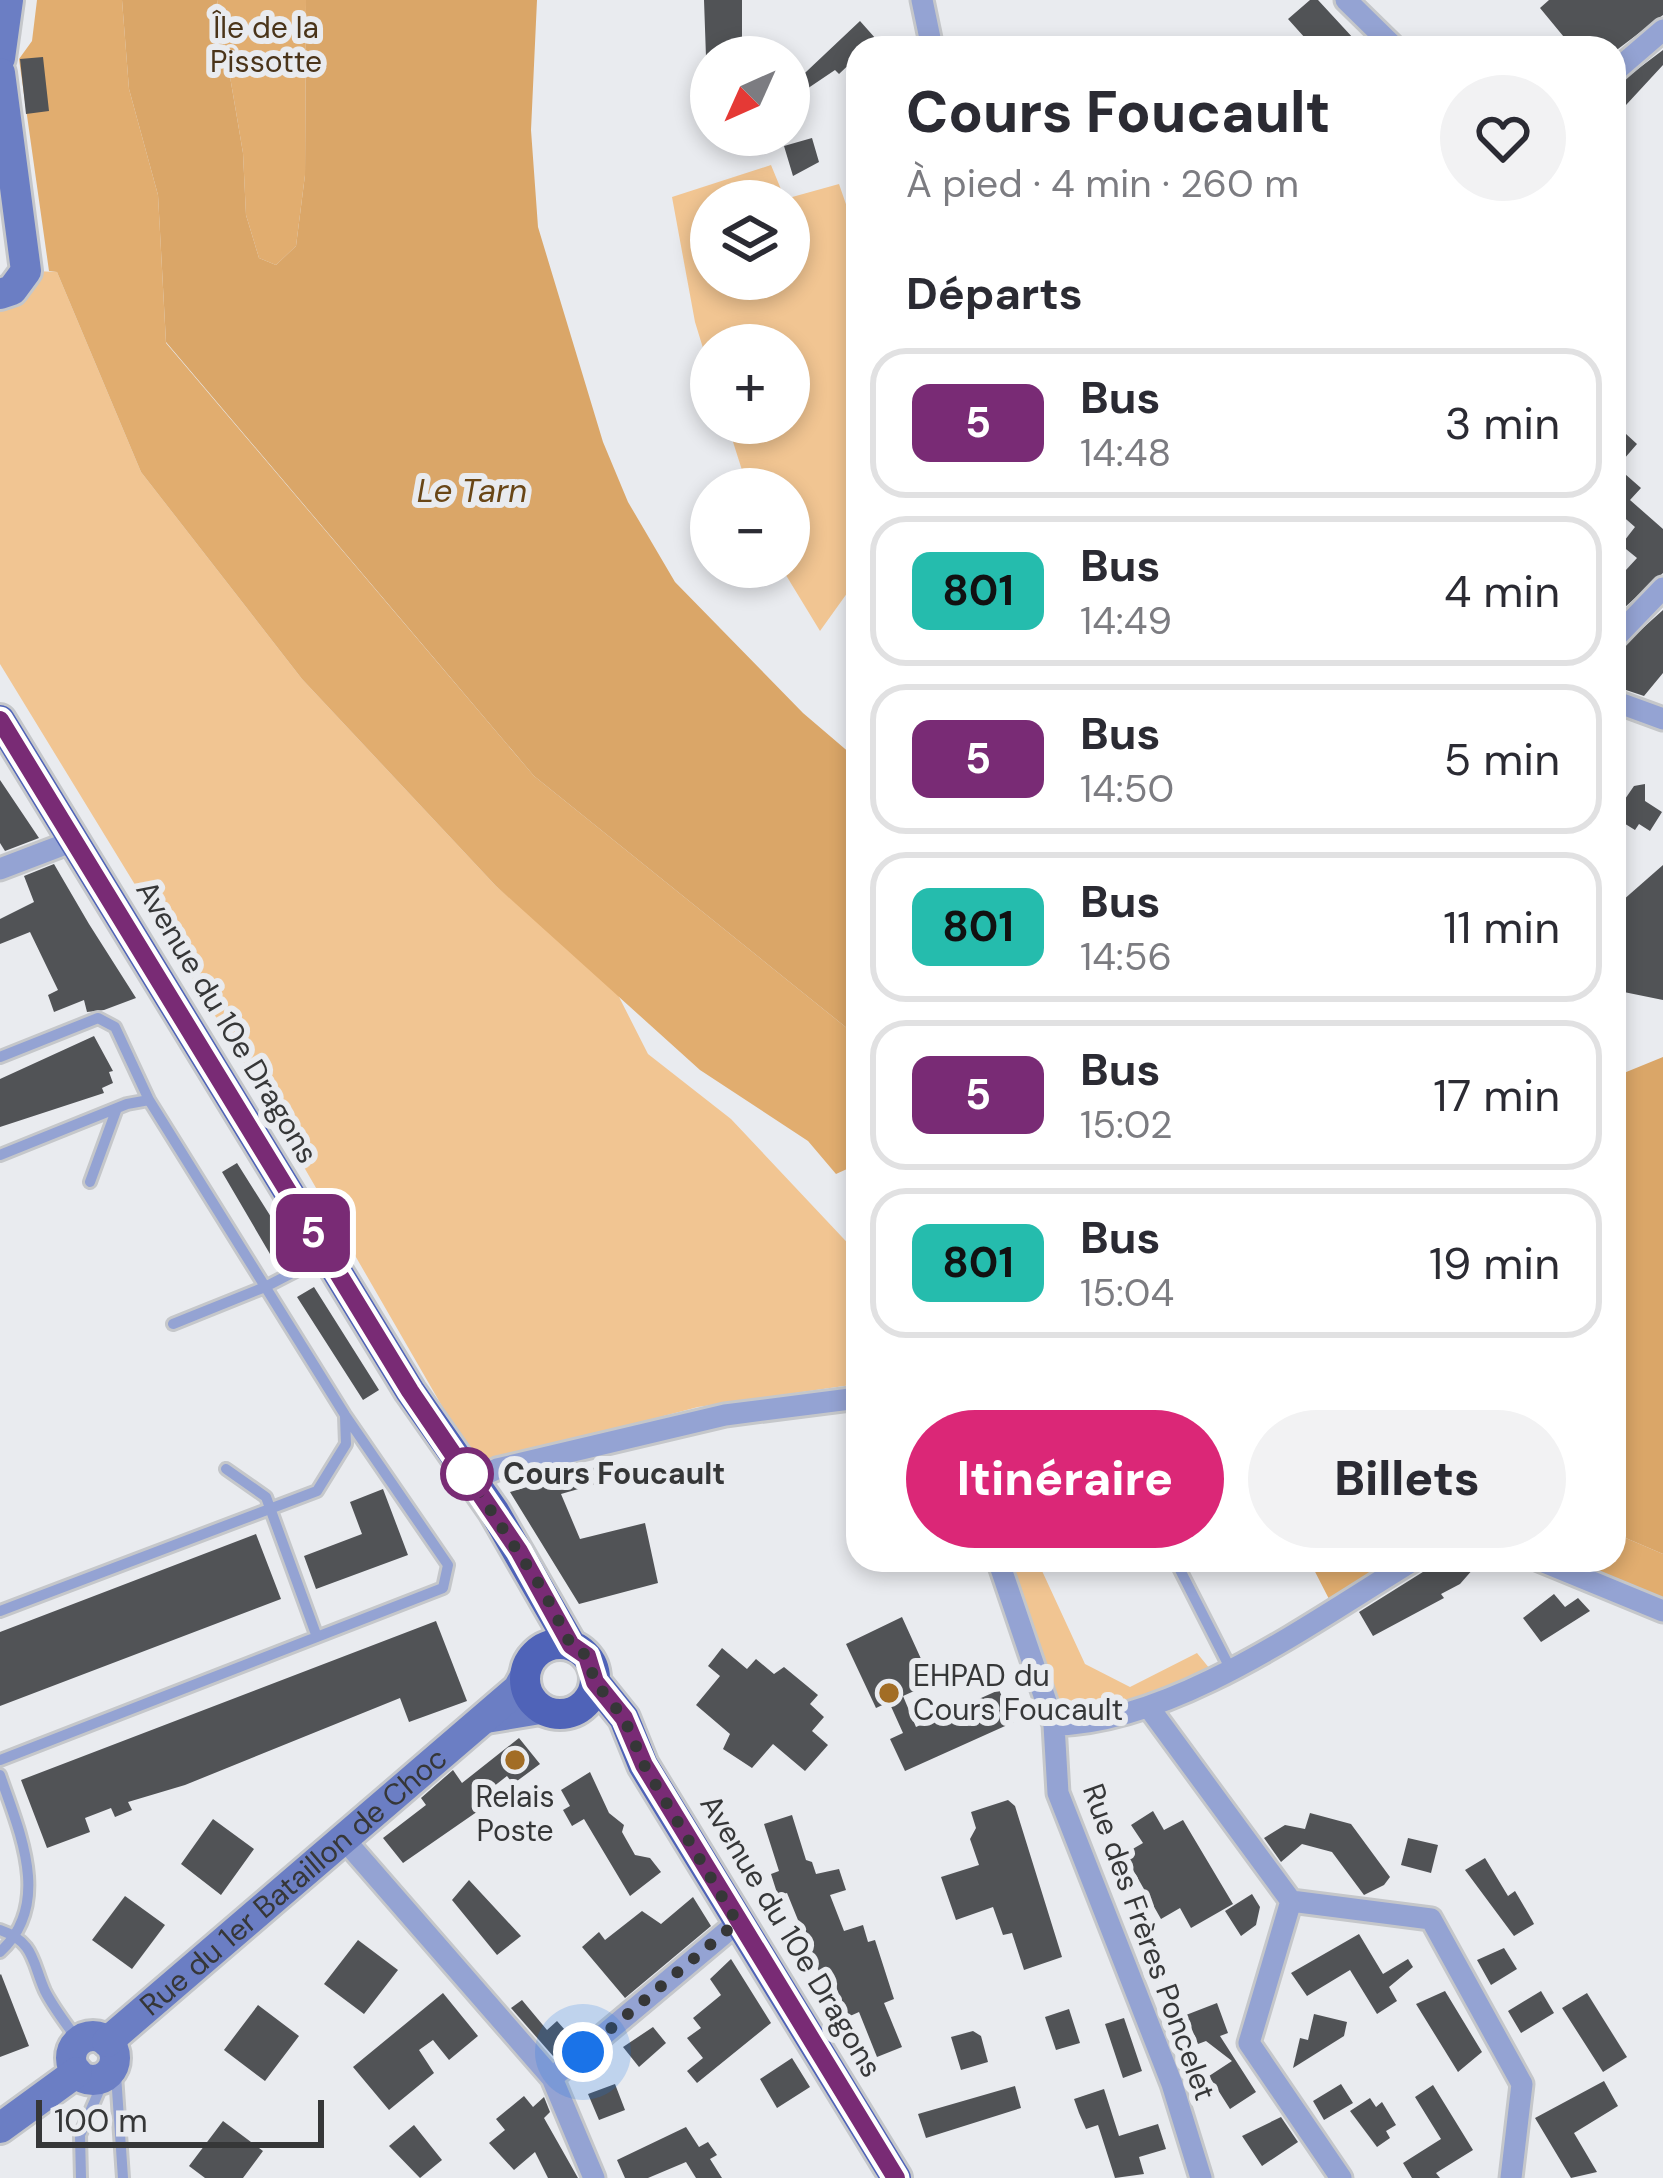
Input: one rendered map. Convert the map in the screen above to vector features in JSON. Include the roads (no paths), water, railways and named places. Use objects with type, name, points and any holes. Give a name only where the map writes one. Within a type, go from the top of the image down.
[{"type":"main road","name":"Avenue du 10e Dragons","points":[[0,720],[326,1255],[543,1590],[571,1645]]},
{"type":"main road","name":"Avenue du 10e Dragons","points":[[472,1480],[529,1598],[530,1665]]},
{"type":"main road","points":[[555,1644],[571,1645],[587,1656],[595,1682],[589,1700],[577,1711],[559,1715],[540,1709],[529,1698],[530,1665],[555,1644]]},
{"type":"main road","name":"Avenue du 10e Dragons","points":[[595,1682],[624,1718],[626,1731],[737,1922],[896,2178]]},
{"type":"main road","points":[[577,1711],[626,1731]]},
{"type":"street","points":[[0,58],[8,0]]},
{"type":"street","points":[[922,0],[930,36]]},
{"type":"street","points":[[1346,0],[1383,36]]},
{"type":"street","points":[[1626,62],[1663,30]]},
{"type":"street","points":[[0,73],[26,271],[12,290],[0,294]]},
{"type":"street","points":[[1626,626],[1663,587]]},
{"type":"street","points":[[1626,705],[1663,719]]},
{"type":"street","points":[[0,869],[76,839]]},
{"type":"street","points":[[472,1480],[497,1469],[725,1415],[846,1400]]},
{"type":"street","name":"Rue des Frères Poncelet","points":[[1002,1572],[1054,1725],[1058,1793],[1172,2084],[1201,2178]]},
{"type":"street","points":[[1054,1725],[1098,1724],[1150,1709],[1394,1572]]},
{"type":"street","points":[[1568,1572],[1663,1611]]},
{"type":"street","name":"Rue du 1er Bataillon de Choc","points":[[0,2128],[97,2059],[318,1866],[480,1720],[530,1665]]},
{"type":"street","points":[[480,1720],[540,1709]]},
{"type":"street","points":[[1150,1709],[1291,1901],[1431,1919],[1522,2084],[1511,2178]]},
{"type":"street","points":[[344,1838],[552,2078],[594,2178]]},
{"type":"street","points":[[1291,1901],[1250,2043],[1340,2178]]},
{"type":"street","points":[[552,2078],[737,1922]]},
{"type":"lane","points":[[0,1057],[98,1018],[115,1027],[149,1100],[345,1415],[448,1565],[443,1588],[0,1760]]},
{"type":"lane","points":[[0,1155],[149,1100]]},
{"type":"lane","points":[[90,1182],[117,1108]]},
{"type":"lane","points":[[173,1324],[266,1287],[326,1255]]},
{"type":"lane","points":[[0,1611],[316,1491],[346,1444],[345,1415]]},
{"type":"lane","points":[[226,1469],[266,1497],[317,1637]]},
{"type":"lane","points":[[1181,1572],[1230,1668]]},
{"type":"lane","points":[[0,1774],[31,1865],[17,1936],[0,1952]]},
{"type":"lane","points":[[0,1930],[17,1936],[38,1959],[44,1989],[97,2059],[123,2178]]},
{"type":"lane","points":[[81,2178],[80,2135],[97,2059]]},
{"type":"water","name":"Le Tarn","points":[[122,0],[217,0],[243,153],[246,215],[259,258],[276,265],[296,246],[305,175],[306,0],[537,0],[531,130],[538,227],[603,442],[628,502],[675,582],[803,713],[846,750],[846,1027],[534,776],[166,342],[158,195],[129,89]]},
{"type":"water","points":[[1663,1057],[1663,1554],[1626,1538],[1626,1072]]},
{"type":"place","name":"Cours Foucault","points":[[467,1474]]},
{"type":"place","name":"EHPAD du Cours Foucault","points":[[889,1693]]},
{"type":"place","name":"Relais Poste","points":[[515,1760]]},
{"type":"park label","name":"Île de la Pissotte","points":[[266,45]]}]
